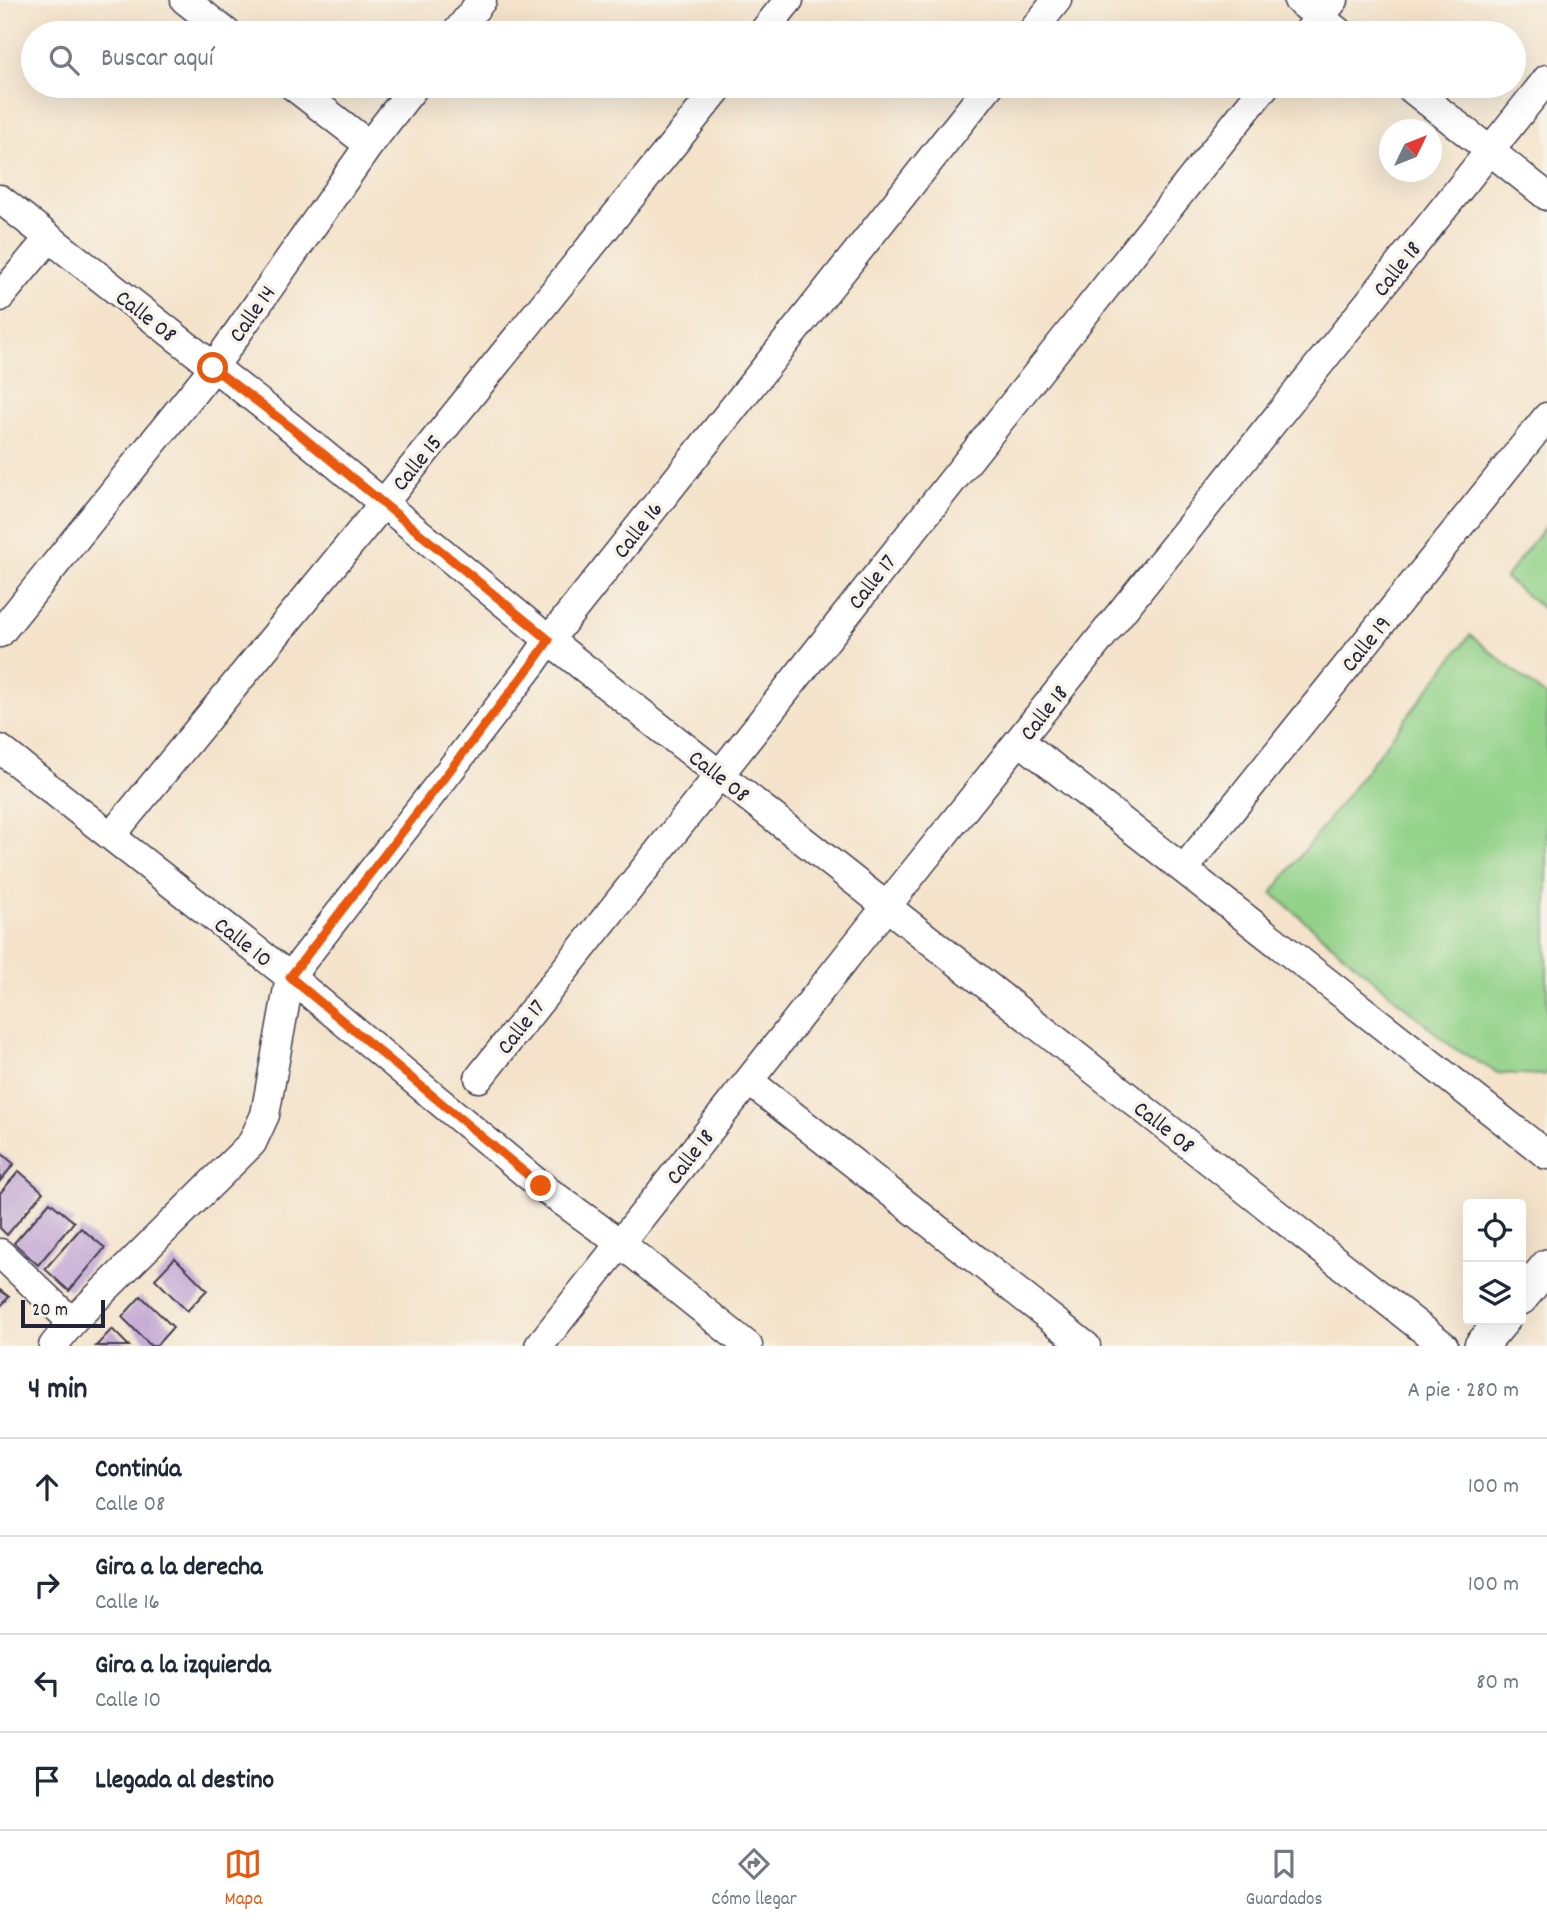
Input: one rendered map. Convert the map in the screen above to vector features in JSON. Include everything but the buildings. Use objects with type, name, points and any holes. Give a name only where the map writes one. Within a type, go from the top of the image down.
[{"type":"street","points":[[185,0],[212,21]]},
{"type":"street","points":[[465,21],[482,0]]},
{"type":"street","points":[[772,21],[789,0]]},
{"type":"street","points":[[1040,21],[1057,0]]},
{"type":"street","name":"Calle 18","points":[[539,1346],[1547,79]]},
{"type":"street","points":[[308,98],[369,145]]},
{"type":"street","name":"Calle 14","points":[[0,633],[213,368],[369,145],[406,98]]},
{"type":"street","name":"Calle 15","points":[[111,836],[710,98]]},
{"type":"street","name":"Calle 16","points":[[290,977],[549,640],[979,98]]},
{"type":"street","name":"Calle 17","points":[[479,1078],[1255,98]]},
{"type":"street","points":[[1423,98],[1547,196]]},
{"type":"street","name":"Calle 08","points":[[0,199],[293,429],[549,640],[1444,1346]]},
{"type":"street","points":[[0,297],[49,238]]},
{"type":"street","name":"Calle 19","points":[[1184,869],[1547,417]]},
{"type":"street","points":[[1020,741],[1547,1156]]},
{"type":"street","name":"Calle 10","points":[[0,749],[290,977],[541,1186],[620,1243],[748,1346]]},
{"type":"street","points":[[53,1346],[72,1322],[252,1143],[265,1115],[290,977]]},
{"type":"street","points":[[749,1081],[1086,1346]]},
{"type":"street","points":[[0,1254],[72,1322]]},
{"type":"street","points":[[1526,1292],[1547,1266]]},
{"type":"green space","points":[[1547,524],[1547,612],[1505,578]]},
{"type":"green space","points":[[1470,635],[1547,697],[1547,1073],[1543,1075],[1498,1073],[1452,1047],[1272,893]]},
{"type":"route","points":[[213,368],[293,429],[549,640],[290,977],[541,1186]]}]
